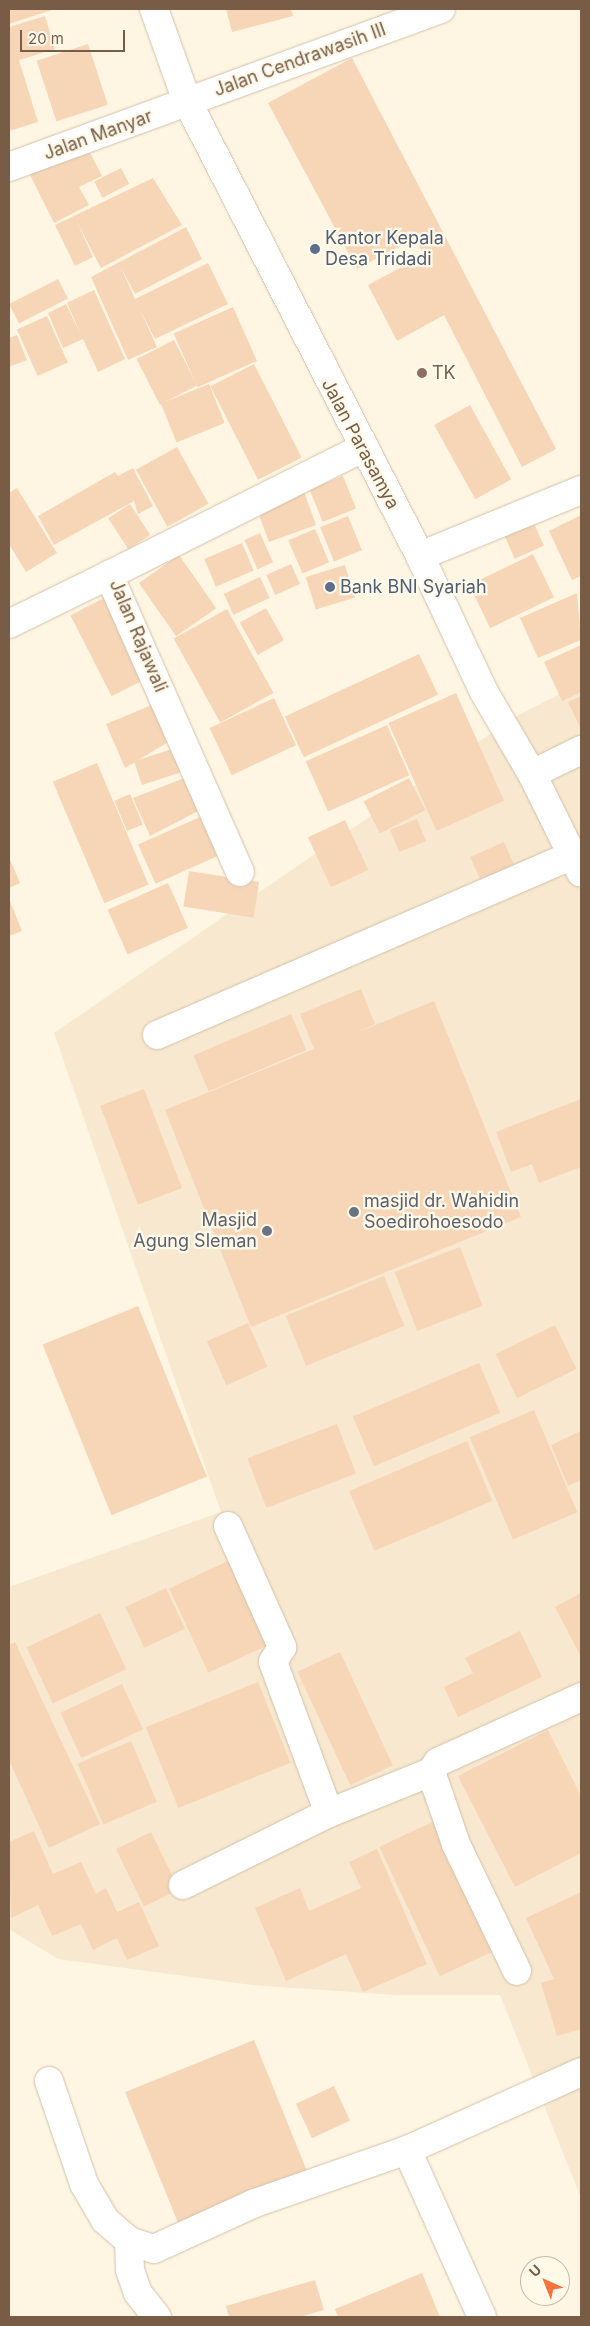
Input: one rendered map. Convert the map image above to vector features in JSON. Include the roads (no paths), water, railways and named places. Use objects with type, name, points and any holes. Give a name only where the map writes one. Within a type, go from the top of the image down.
[{"type":"street","name":"Jalan Parasamya","points":[[154,9],[187,101],[361,449],[420,556],[484,692],[532,774],[577,864]]},
{"type":"street","name":"Jalan Cendrawasih III","points":[[187,101],[441,9]]},
{"type":"street","name":"Jalan Manyar","points":[[9,167],[147,119],[187,101]]},
{"type":"street","name":"Jalan Rajawali","points":[[240,872],[109,575],[361,449]]},
{"type":"street","points":[[420,556],[581,490]]},
{"type":"street","points":[[9,624],[109,575]]},
{"type":"street","points":[[532,774],[581,750]]},
{"type":"street","points":[[157,1035],[577,864]]},
{"type":"street","points":[[228,1526],[282,1646],[273,1662],[329,1813]]},
{"type":"street","points":[[183,1885],[329,1813],[431,1772],[438,1762],[581,1697]]},
{"type":"street","points":[[431,1772],[456,1844],[517,1972]]},
{"type":"street","points":[[49,2081],[84,2184],[105,2220],[129,2242],[154,2249],[255,2203],[407,2150],[581,2072]]},
{"type":"street","points":[[407,2150],[482,2317]]},
{"type":"street","points":[[129,2242],[130,2270],[138,2293],[157,2317]]},
{"type":"place","name":"Kantor Kepala Desa Tridadi","points":[[315,249]]},
{"type":"place","name":"TK","points":[[422,373]]},
{"type":"place","name":"Bank BNI Syariah","points":[[330,587]]},
{"type":"place","name":"masjid dr. Wahidin Soedirohoesodo","points":[[354,1212]]},
{"type":"place","name":"Masjid Agung Sleman","points":[[267,1231]]}]
